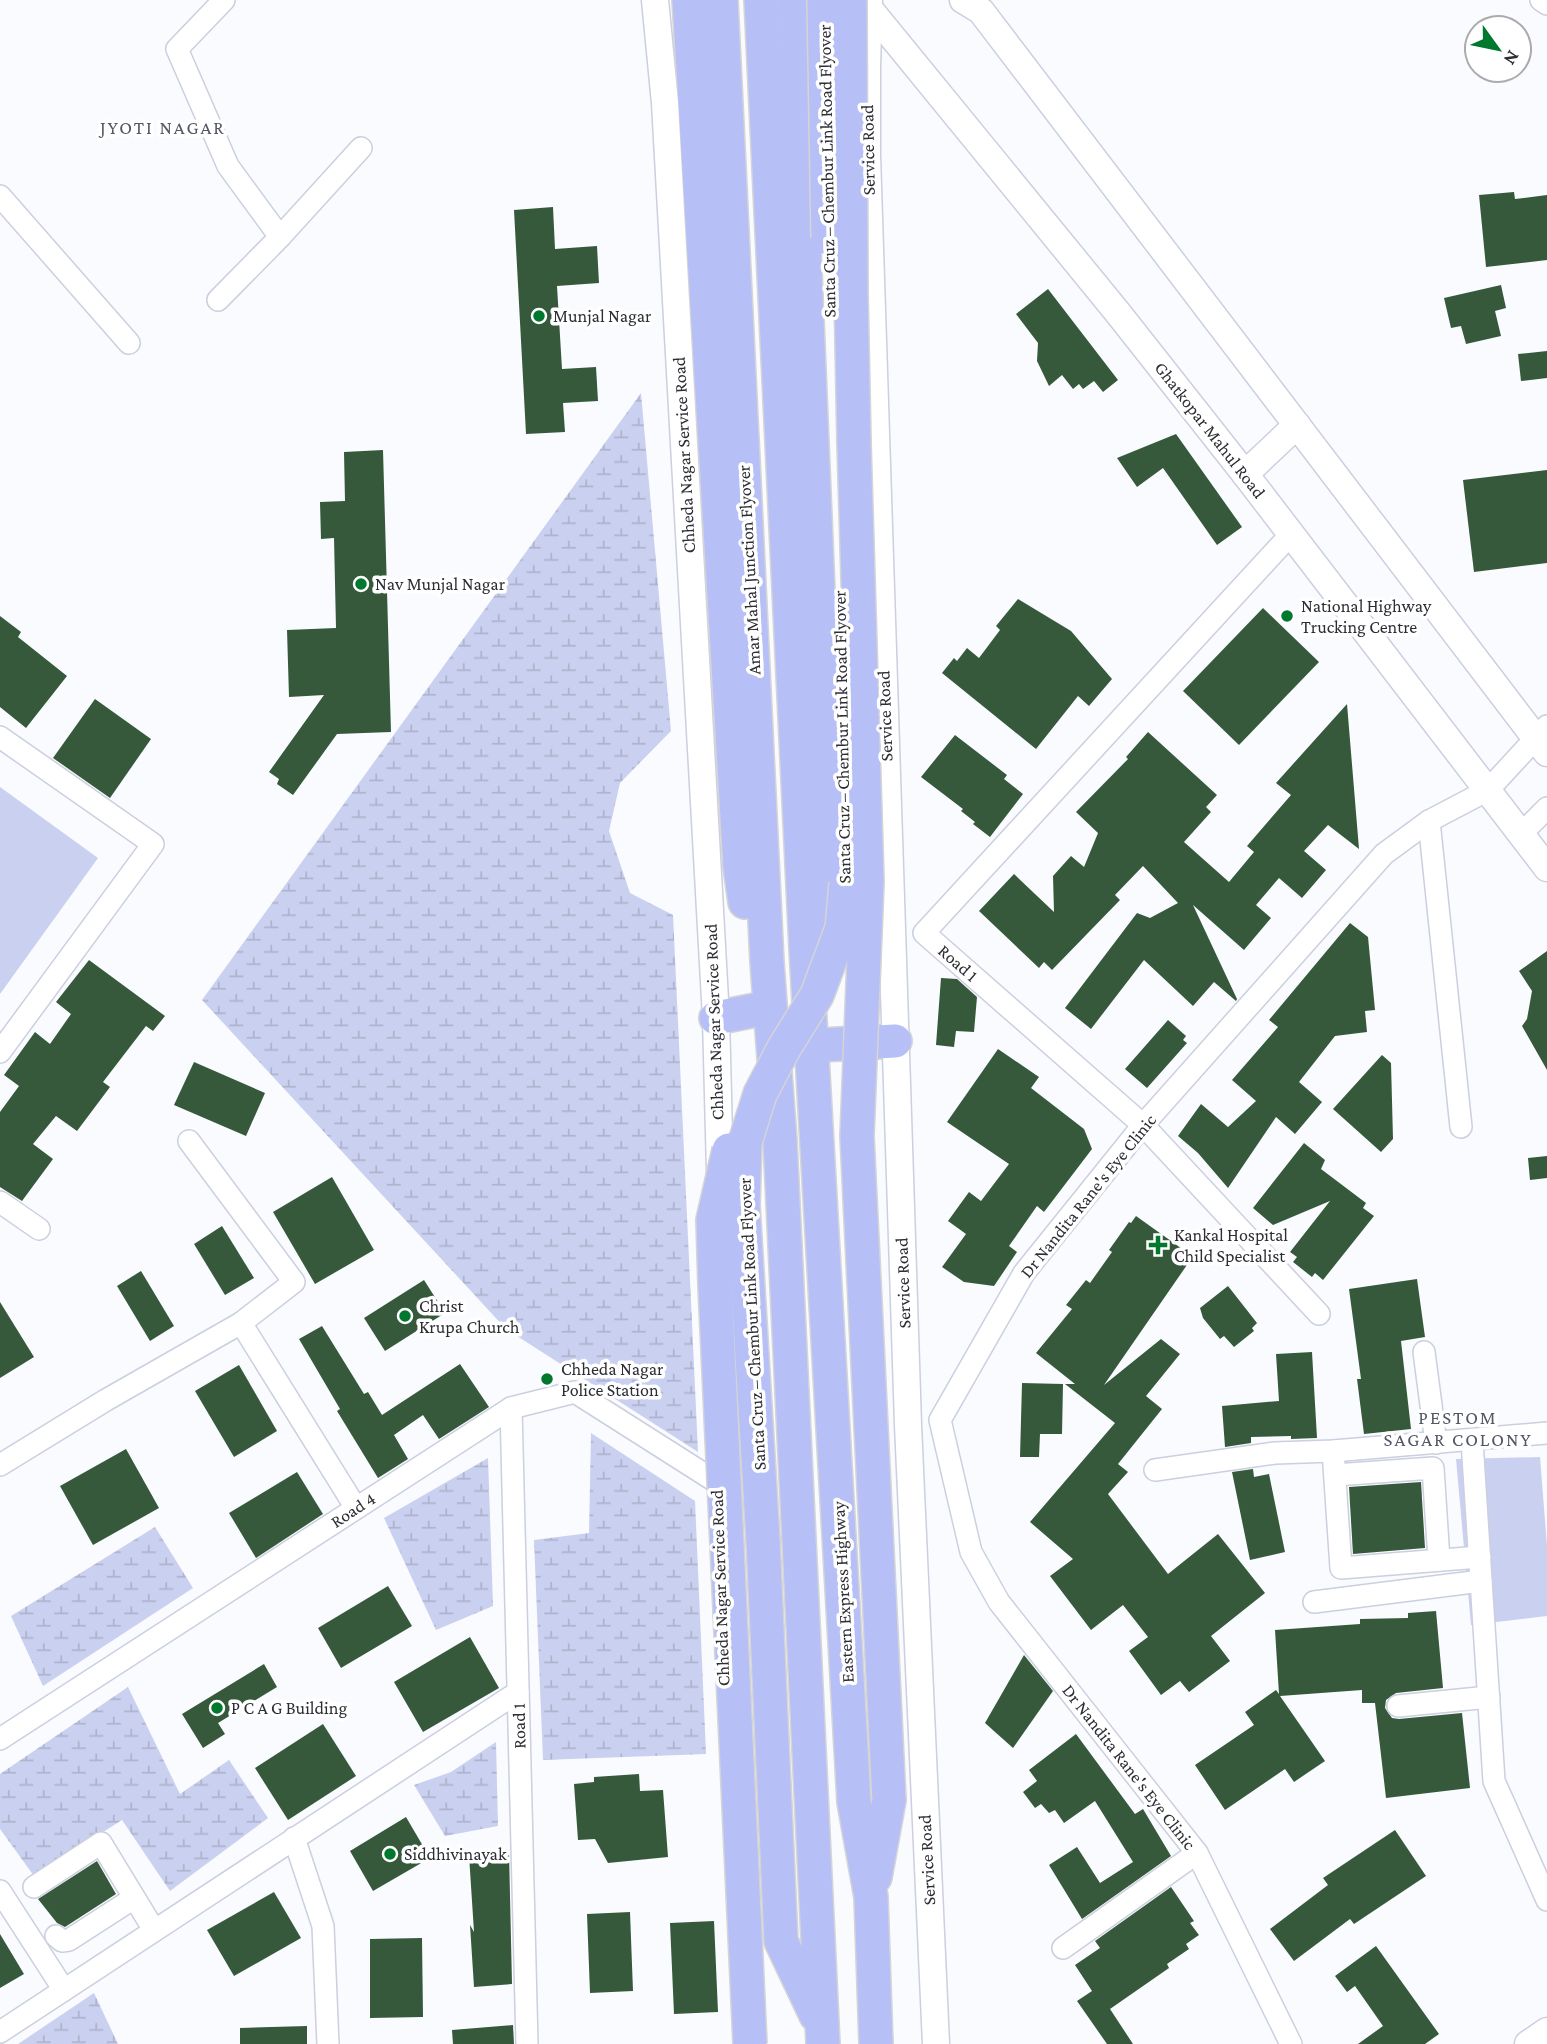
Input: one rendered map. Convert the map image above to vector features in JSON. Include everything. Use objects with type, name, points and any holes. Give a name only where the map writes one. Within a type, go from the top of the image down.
[{"type":"highway","points":[[689,0],[740,867],[780,1140],[823,2037]]},
{"type":"highway","name":"Amar Mahal Junction Flyover","points":[[721,0],[767,961],[780,1140]]},
{"type":"highway","points":[[761,0],[805,922],[818,1138]]},
{"type":"highway","points":[[794,0],[829,862],[818,1138]]},
{"type":"highway","name":"Santa Cruz – Chembur Link Road Flyover","points":[[823,2037],[781,1941],[763,1540],[743,1205],[745,1142],[760,1094],[784,1048],[817,995],[842,929],[848,862],[830,308],[824,0]]},
{"type":"highway","name":"Santa Cruz – Chembur Link Road Flyover","points":[[859,2],[854,443],[867,882],[857,1136],[889,1800],[871,1897]]},
{"type":"highway","points":[[716,1018],[761,1009]]},
{"type":"highway","points":[[821,1045],[895,1041]]},
{"type":"highway","points":[[750,2044],[713,1220],[730,1144],[760,1094]]},
{"type":"highway","name":"Eastern Express Highway","points":[[818,1138],[854,1802],[871,1897],[876,2044]]},
{"type":"street","points":[[225,0],[177,49],[228,166],[280,237]]},
{"type":"street","name":"Chheda Nagar Service Road","points":[[655,0],[665,117],[716,1018],[722,1265],[712,1449],[739,2044]]},
{"type":"street","points":[[963,0],[981,11],[1297,425],[1543,739]]},
{"type":"street","points":[[1541,0],[1547,4]]},
{"type":"street","name":"Ghatkopar Mahul Road","points":[[859,2],[1118,313],[1292,533],[1547,868]]},
{"type":"street","name":"Service Road","points":[[859,2],[867,155],[908,1425],[936,2044]]},
{"type":"street","points":[[218,300],[361,148]]},
{"type":"street","points":[[0,196],[129,343]]},
{"type":"street","points":[[1245,474],[1297,425]]},
{"type":"street","name":"Road 1","points":[[1292,533],[924,933],[1143,1125],[1319,1314]]},
{"type":"street","points":[[0,737],[153,844],[0,1052]]},
{"type":"street","name":"Dr Nandita Rane's Eye Clinic","points":[[1291,2044],[1197,1853],[999,1602],[971,1552],[940,1420],[1024,1273],[1143,1125],[1384,854],[1429,821],[1488,790],[1543,739]]},
{"type":"street","points":[[1522,833],[1547,808]]},
{"type":"street","points":[[1429,821],[1461,1127]]},
{"type":"street","points":[[0,1465],[106,1400],[241,1323],[294,1282],[189,1141]]},
{"type":"street","points":[[0,1202],[39,1229]]},
{"type":"street","points":[[241,1323],[356,1508]]},
{"type":"street","points":[[1424,1352],[1436,1443]]},
{"type":"street","name":"Road 4","points":[[0,1739],[510,1408],[575,1392],[715,1480]]},
{"type":"street","name":"Road 1","points":[[510,1408],[527,2044]]},
{"type":"street","points":[[908,1425],[940,1420]]},
{"type":"street","points":[[1155,1470],[1275,1453],[1472,1441],[1547,1433]]},
{"type":"street","points":[[1472,1441],[1494,1781],[1547,1900]]},
{"type":"street","points":[[1333,1451],[1341,1568],[1480,1557]]},
{"type":"street","points":[[1335,1475],[1433,1468],[1439,1560]]},
{"type":"street","points":[[1314,1602],[1481,1581]]},
{"type":"street","points":[[0,2032],[518,1692]]},
{"type":"street","points":[[1398,1706],[1489,1697]]},
{"type":"street","points":[[294,1838],[323,1926],[328,2044]]},
{"type":"street","points":[[34,1887],[101,1843],[154,1930]]},
{"type":"street","points":[[1063,1948],[1197,1853]]},
{"type":"street","points":[[0,1891],[64,1990]]},
{"type":"street","points":[[56,1937],[62,1941],[69,1940],[134,1898]]},
{"type":"street","points":[[1528,2044],[1547,2031]]},
{"type":"green space","points":[[641,393],[671,731],[620,783],[609,831],[630,893],[673,915],[698,1452],[506,1329],[202,1000]]},
{"type":"green space","points":[[0,787],[98,858],[0,994]]},
{"type":"green space","points":[[591,1433],[695,1501],[706,1754],[543,1760],[534,1540],[589,1533]]},
{"type":"green space","points":[[1540,1457],[1547,1546],[1547,1616],[1471,1625],[1456,1459]]},
{"type":"green space","points":[[488,1458],[493,1606],[436,1630],[384,1518]]},
{"type":"green space","points":[[155,1527],[193,1588],[43,1686],[11,1616]]},
{"type":"green space","points":[[128,1687],[180,1794],[229,1760],[268,1818],[170,1891],[122,1820],[34,1876],[0,1829],[0,1774]]},
{"type":"green space","points":[[496,1742],[498,1826],[445,1836],[414,1785],[451,1772]]},
{"type":"green space","points":[[94,1993],[118,2044],[18,2044]]},
{"type":"building","points":[[1514,192],[1515,199],[1547,195],[1547,260],[1486,267],[1479,195]]},
{"type":"building","name":"Munjal Nagar","points":[[553,207],[555,249],[597,246],[599,283],[557,286],[562,369],[596,367],[598,401],[563,403],[565,432],[526,434],[514,210]]},
{"type":"building","points":[[1501,285],[1506,308],[1495,311],[1501,336],[1466,344],[1461,326],[1451,328],[1444,298]]},
{"type":"building","points":[[1048,289],[1118,380],[1103,392],[1094,381],[1083,389],[1079,384],[1073,389],[1062,375],[1049,386],[1037,361],[1038,343],[1016,314]]},
{"type":"building","points":[[1547,351],[1547,378],[1521,381],[1518,354]]},
{"type":"building","points":[[1176,434],[1242,527],[1217,545],[1163,468],[1137,487],[1117,458]]},
{"type":"building","name":"Nav Munjal Nagar","points":[[383,450],[391,732],[337,734],[293,795],[277,784],[279,779],[269,772],[324,695],[289,697],[287,630],[336,628],[334,538],[321,539],[320,502],[345,501],[344,452]]},
{"type":"building","points":[[1547,470],[1547,563],[1474,572],[1463,480]]},
{"type":"building","points":[[1018,599],[1071,631],[1112,679],[1089,706],[1078,696],[1036,749],[942,673],[954,658],[957,661],[967,648],[979,658],[1000,630],[996,626]]},
{"type":"building","points":[[1263,608],[1319,662],[1239,745],[1183,691]]},
{"type":"building","points":[[0,616],[21,632],[18,637],[67,676],[26,728],[0,707]]},
{"type":"building","points":[[95,699],[151,739],[110,798],[53,758]]},
{"type":"building","points":[[1347,704],[1359,849],[1328,825],[1304,851],[1326,870],[1302,898],[1279,878],[1256,905],[1271,918],[1244,950],[1193,905],[1236,1001],[1214,982],[1193,1006],[1144,960],[1091,1029],[1065,1008],[1137,913],[1150,918],[1178,903],[1143,866],[1115,895],[1120,900],[1052,970],[1044,962],[1039,968],[979,911],[1014,874],[1054,912],[1053,876],[1071,856],[1084,867],[1098,833],[1076,812],[1128,759],[1126,757],[1148,732],[1217,795],[1206,807],[1211,812],[1184,842],[1229,882],[1254,852],[1247,846],[1291,795],[1276,783]]},
{"type":"building","points":[[955,735],[1007,775],[1004,779],[1023,794],[990,837],[973,824],[975,822],[961,811],[963,809],[921,777]]},
{"type":"building","points":[[1350,923],[1368,937],[1375,1010],[1365,1011],[1367,1032],[1335,1036],[1299,1082],[1322,1102],[1295,1134],[1276,1117],[1228,1188],[1198,1153],[1178,1136],[1201,1104],[1228,1127],[1256,1101],[1232,1080],[1278,1027],[1269,1020]]},
{"type":"building","points":[[1547,951],[1547,1070],[1522,1026],[1527,1019],[1532,991],[1519,971]]},
{"type":"building","points":[[89,960],[165,1016],[153,1031],[146,1026],[103,1082],[110,1087],[77,1131],[56,1116],[33,1144],[53,1159],[22,1201],[0,1187],[0,1112],[19,1086],[4,1075],[35,1032],[50,1044],[71,1014],[56,1002]]},
{"type":"building","points":[[941,978],[957,979],[977,997],[974,1032],[956,1031],[954,1047],[936,1045]]},
{"type":"building","points":[[1168,1020],[1186,1036],[1183,1040],[1187,1043],[1147,1088],[1125,1069]]},
{"type":"building","points":[[998,1049],[1039,1077],[1031,1088],[1084,1129],[1092,1149],[1044,1212],[1037,1206],[1009,1246],[1017,1252],[994,1286],[964,1282],[942,1267],[966,1234],[948,1221],[969,1192],[981,1201],[1009,1164],[947,1122]]},
{"type":"building","points":[[1382,1055],[1391,1063],[1393,1139],[1381,1152],[1333,1109]]},
{"type":"building","points":[[194,1062],[265,1093],[246,1136],[174,1105]]},
{"type":"building","points":[[1304,1143],[1325,1160],[1321,1169],[1366,1203],[1363,1208],[1374,1216],[1323,1280],[1315,1273],[1312,1277],[1293,1262],[1297,1257],[1290,1252],[1330,1201],[1273,1225],[1253,1208]]},
{"type":"building","points":[[1547,1156],[1547,1178],[1530,1180],[1528,1158]]},
{"type":"building","points":[[332,1177],[374,1250],[315,1284],[273,1212]]},
{"type":"building","points":[[1136,1216],[1185,1251],[1181,1256],[1189,1262],[1104,1385],[1161,1339],[1180,1354],[1146,1396],[1162,1409],[1118,1464],[1128,1472],[1108,1494],[1168,1574],[1218,1534],[1265,1593],[1211,1636],[1230,1661],[1189,1692],[1180,1681],[1161,1695],[1129,1651],[1148,1637],[1123,1605],[1091,1630],[1050,1576],[1073,1559],[1030,1522],[1115,1423],[1065,1384],[1075,1384],[1036,1353],[1072,1309],[1066,1305],[1086,1280],[1090,1283],[1112,1252],[1109,1250]]},
{"type":"building","points":[[222,1226],[254,1278],[225,1295],[194,1244]]},
{"type":"building","points":[[141,1271],[174,1326],[150,1341],[117,1286]]},
{"type":"building","points":[[1417,1279],[1425,1337],[1401,1341],[1411,1429],[1364,1434],[1357,1379],[1361,1379],[1349,1289]]},
{"type":"building","name":"Christ Krupa Church","points":[[424,1280],[445,1313],[385,1351],[364,1318]]},
{"type":"building","points":[[1228,1286],[1257,1323],[1252,1328],[1254,1331],[1234,1347],[1224,1336],[1220,1339],[1203,1318],[1200,1308]]},
{"type":"building","points":[[0,1302],[34,1357],[0,1378]]},
{"type":"building","points":[[322,1326],[364,1394],[368,1392],[382,1415],[460,1364],[489,1407],[439,1439],[423,1415],[394,1435],[408,1459],[378,1478],[337,1411],[340,1409],[299,1339]]},
{"type":"building","points":[[1312,1352],[1317,1438],[1251,1437],[1251,1443],[1225,1447],[1222,1406],[1279,1401],[1276,1354]]},
{"type":"building","points":[[239,1365],[277,1431],[234,1457],[195,1391]]},
{"type":"building","points":[[1022,1383],[1063,1384],[1062,1434],[1040,1434],[1039,1457],[1020,1457]]},
{"type":"building","points":[[126,1449],[159,1508],[93,1545],[60,1486]]},
{"type":"building","points":[[1253,1469],[1254,1477],[1269,1474],[1285,1552],[1250,1560],[1232,1472]]},
{"type":"building","points":[[297,1472],[323,1514],[256,1558],[229,1513]]},
{"type":"building","points":[[1421,1482],[1425,1548],[1353,1554],[1349,1487]]},
{"type":"building","points":[[388,1586],[412,1626],[341,1668],[318,1628]]},
{"type":"building","points":[[1436,1611],[1443,1688],[1396,1693],[1386,1700],[1385,1708],[1392,1718],[1399,1719],[1462,1713],[1470,1788],[1386,1798],[1375,1703],[1362,1703],[1362,1690],[1280,1696],[1325,1761],[1294,1782],[1285,1769],[1225,1810],[1195,1765],[1254,1725],[1245,1712],[1276,1690],[1279,1694],[1275,1630],[1360,1624],[1360,1619],[1408,1618],[1408,1613]]},
{"type":"building","points":[[470,1637],[499,1688],[423,1732],[394,1682]]},
{"type":"building","points":[[1024,1655],[1053,1691],[1013,1748],[985,1723]]},
{"type":"building","name":"P C A G Building","points":[[264,1664],[277,1687],[218,1723],[225,1734],[203,1748],[182,1714]]},
{"type":"building","points":[[323,1724],[356,1776],[288,1820],[255,1768]]},
{"type":"building","points":[[1076,1734],[1135,1814],[1143,1809],[1171,1856],[1082,1919],[1049,1865],[1077,1847],[1100,1883],[1133,1862],[1095,1801],[1064,1823],[1055,1810],[1049,1813],[1041,1804],[1035,1808],[1023,1792],[1037,1781],[1029,1770]]},
{"type":"building","points":[[639,1774],[640,1791],[663,1790],[668,1857],[608,1863],[595,1839],[578,1840],[574,1784],[594,1782],[594,1777]]},
{"type":"building","name":"Siddhivinayak","points":[[406,1817],[430,1858],[373,1891],[350,1851]]},
{"type":"building","points":[[1395,1830],[1426,1876],[1354,1924],[1350,1919],[1294,1961],[1270,1929],[1328,1885],[1323,1878]]},
{"type":"building","points":[[509,1852],[512,1984],[474,1987],[469,1855]]},
{"type":"building","points":[[97,1861],[116,1894],[65,1927],[57,1923],[38,1899]]},
{"type":"building","points":[[1171,1887],[1194,1921],[1190,1923],[1199,1935],[1186,1944],[1189,1949],[1167,1964],[1169,1968],[1110,2009],[1133,2044],[1107,2044],[1077,2001],[1092,1991],[1075,1965],[1100,1948],[1095,1941]]},
{"type":"building","points":[[274,1892],[301,1938],[234,1976],[207,1930]]},
{"type":"building","points":[[630,1912],[633,1991],[590,1993],[587,1914]]},
{"type":"building","points":[[714,1921],[718,2012],[674,2014],[670,1923]]},
{"type":"building","points":[[0,1934],[24,1974],[0,1988]]},
{"type":"building","points":[[422,1938],[423,2017],[370,2018],[370,1939]]},
{"type":"building","points":[[1376,1946],[1439,2034],[1425,2044],[1358,2044],[1383,2026],[1355,1986],[1347,1992],[1335,1976]]},
{"type":"building","points":[[513,2025],[514,2044],[453,2044],[452,2030]]},
{"type":"building","points":[[307,2026],[307,2044],[240,2044],[240,2028]]},
{"type":"place","name":"Munjal Nagar","points":[[539,316]]},
{"type":"place","name":"Nav Munjal Nagar","points":[[361,584]]},
{"type":"place","name":"National Highway Trucking Centre","points":[[1287,616]]},
{"type":"place","name":"Kankal Hospital Child Specialist","points":[[1158,1245]]},
{"type":"place","name":"Christ Krupa Church","points":[[405,1316]]},
{"type":"place","name":"Chheda Nagar Police Station","points":[[547,1379]]},
{"type":"place","name":"P C A G Building","points":[[217,1708]]},
{"type":"place","name":"Siddhivinayak","points":[[390,1854]]},
{"type":"district","name":"JYOTI NAGAR","points":[[163,127]]},
{"type":"district","name":"PESTOM SAGAR COLONY","points":[[1458,1428]]}]
